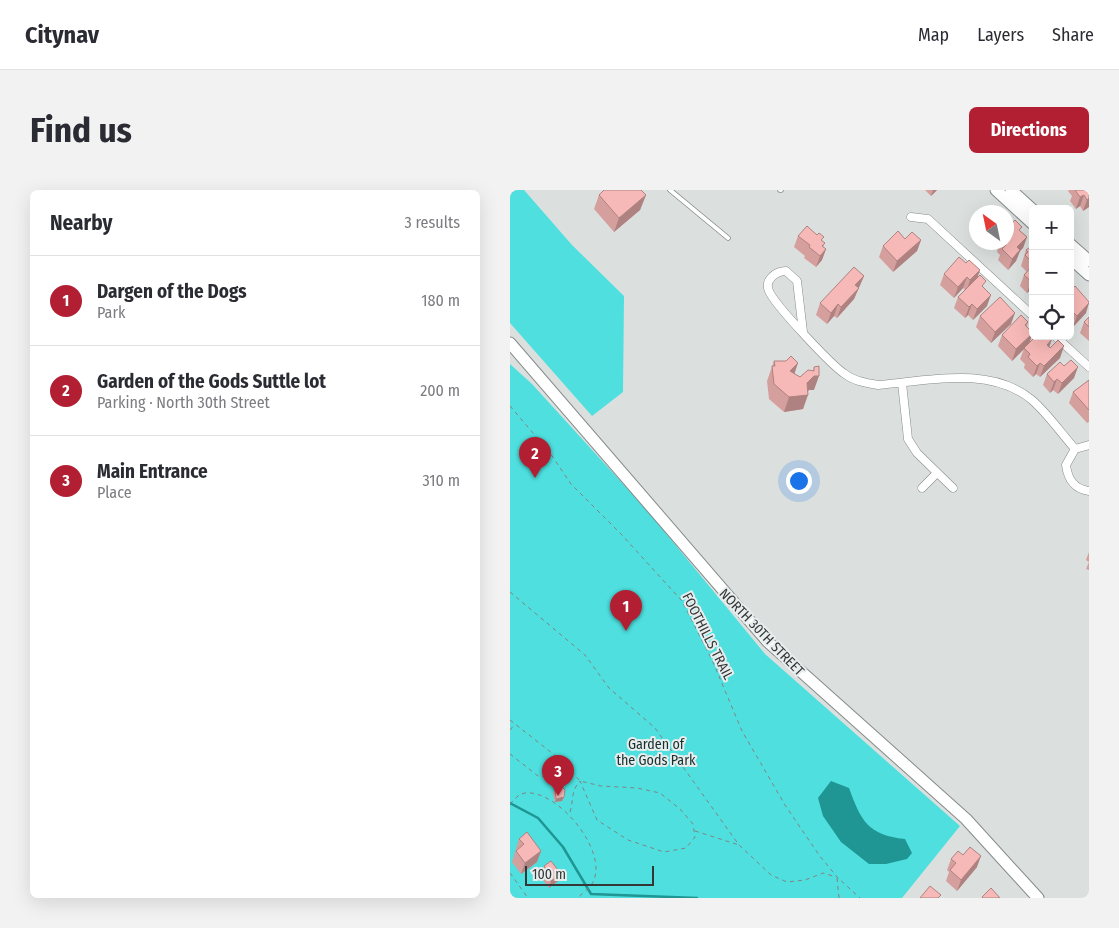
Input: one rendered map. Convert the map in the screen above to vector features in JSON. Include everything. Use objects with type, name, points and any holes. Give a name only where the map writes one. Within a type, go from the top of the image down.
[{"type":"main road","points":[[996,190],[1029,220]]},
{"type":"main road","points":[[1011,190],[1029,206]]},
{"type":"main road","points":[[1074,248],[1089,261]]},
{"type":"main road","points":[[1074,262],[1089,275]]},
{"type":"main road","name":"NORTH 30TH STREET","points":[[510,343],[768,642],[966,819],[1038,898]]},
{"type":"street","points":[[911,217],[928,219],[1029,312]]},
{"type":"street","points":[[803,332],[797,281],[786,271],[777,273],[768,282],[768,289],[803,332],[828,360],[847,376],[866,384],[963,378],[984,379],[1009,386],[1030,399],[1075,449]]},
{"type":"street","points":[[1059,340],[1089,367]]},
{"type":"street","points":[[902,383],[908,439],[917,453],[952,488]]},
{"type":"street","points":[[1089,445],[1075,449],[1066,465],[1067,475],[1075,486],[1089,491]]},
{"type":"street","points":[[922,488],[937,473]]},
{"type":"lane","points":[[670,190],[728,238]]},
{"type":"path","name":"FOOTHILLS TRAIL","points":[[510,406],[550,453],[571,484],[621,534],[682,601],[713,662],[742,731],[784,805],[819,855],[837,877],[860,898]]},
{"type":"path","points":[[510,592],[585,655],[610,688],[656,728],[739,845],[771,875],[787,882],[805,880],[823,873],[837,877],[839,898]]},
{"type":"path","points":[[510,720],[562,761],[580,781],[597,820],[628,840],[664,852],[686,848],[695,836],[693,824],[680,808],[660,793],[637,788],[601,786],[580,781]]},
{"type":"path","points":[[510,730],[515,724]]},
{"type":"path","points":[[510,754],[538,776],[550,777],[562,761]]},
{"type":"path","points":[[569,815],[572,808],[573,790],[580,781]]},
{"type":"path","points":[[510,804],[516,798],[526,793],[536,794],[558,806],[569,815],[586,836],[594,853],[595,874],[592,884],[577,898]]},
{"type":"path","points":[[694,831],[739,845]]},
{"type":"path","points":[[510,873],[528,898]]},
{"type":"green space","points":[[510,190],[524,190],[572,245],[624,296],[623,392],[592,416],[510,323]]},
{"type":"green space","name":"Garden of the Gods Park","points":[[510,364],[532,384],[645,508],[765,654],[960,826],[902,898],[510,898]]},
{"type":"shaded area","points":[[831,781],[849,788],[862,818],[874,830],[892,837],[905,839],[912,853],[907,859],[886,864],[869,864],[841,842],[823,816],[818,798]]},
{"type":"building","points":[[604,190],[641,190],[646,195],[619,218],[599,195]]},
{"type":"building","points":[[1075,190],[1089,190],[1089,198],[1087,200],[1084,195],[1080,197]]},
{"type":"building","points":[[1014,221],[1022,227],[1019,230],[1027,237],[1017,247],[1020,250],[1012,259],[1003,250],[1014,250]]},
{"type":"building","points":[[807,226],[817,235],[819,233],[824,237],[821,240],[825,243],[822,246],[826,249],[820,256],[798,236]]},
{"type":"building","points":[[898,231],[905,239],[912,232],[921,240],[897,261],[883,246]]},
{"type":"building","points":[[1029,248],[1029,259],[1025,255],[1028,252],[1026,250]]},
{"type":"building","points":[[959,257],[966,263],[969,260],[980,270],[970,280],[967,277],[958,287],[944,274]]},
{"type":"building","points":[[854,267],[864,276],[855,285],[859,288],[841,307],[838,304],[831,313],[820,303]]},
{"type":"building","points":[[1029,269],[1029,279],[1024,275]]},
{"type":"building","points":[[980,275],[986,281],[982,286],[991,295],[977,309],[972,304],[969,307],[958,297]]},
{"type":"building","points":[[1074,287],[1089,302],[1077,316],[1074,313]]},
{"type":"building","points":[[1000,297],[1015,313],[995,332],[980,316]]},
{"type":"building","points":[[1021,315],[1028,322],[1025,325],[1029,329],[1029,337],[1016,349],[1002,335]]},
{"type":"building","points":[[1089,317],[1089,327],[1084,322]]},
{"type":"building","points":[[1032,340],[1051,340],[1047,345],[1050,348],[1058,340],[1064,346],[1044,366],[1040,363],[1037,366],[1028,357],[1030,354],[1024,348]]},
{"type":"building","points":[[791,356],[798,363],[790,371],[800,377],[808,370],[814,371],[814,367],[819,366],[819,376],[814,376],[807,383],[808,395],[789,397],[774,384],[772,366],[775,366],[774,361],[786,361]]},
{"type":"building","points":[[1071,360],[1078,367],[1062,383],[1057,379],[1054,382],[1047,374],[1060,362],[1064,366]]},
{"type":"building","points":[[1089,380],[1089,410],[1073,392]]},
{"type":"building","points":[[562,787],[565,790],[564,797],[556,799],[555,789]]},
{"type":"building","points":[[527,832],[541,851],[525,863],[516,851],[524,844],[519,839]]},
{"type":"building","points":[[970,847],[981,856],[961,880],[950,870],[956,863],[951,859],[958,851],[963,855]]},
{"type":"building","points":[[551,861],[561,874],[551,881],[545,872],[547,870],[544,866]]},
{"type":"building","points":[[930,886],[941,895],[938,898],[920,898]]},
{"type":"building","points":[[991,888],[1000,898],[982,897]]},
{"type":"waterway","points":[[510,803],[538,818],[563,847],[591,894],[697,898]]},
{"type":"place","name":"Garden of the Gods Suttle lot","points":[[535,478]]},
{"type":"place","name":"Dargen of the Dogs","points":[[626,631]]},
{"type":"place","name":"Main Entrance","points":[[558,796]]}]
